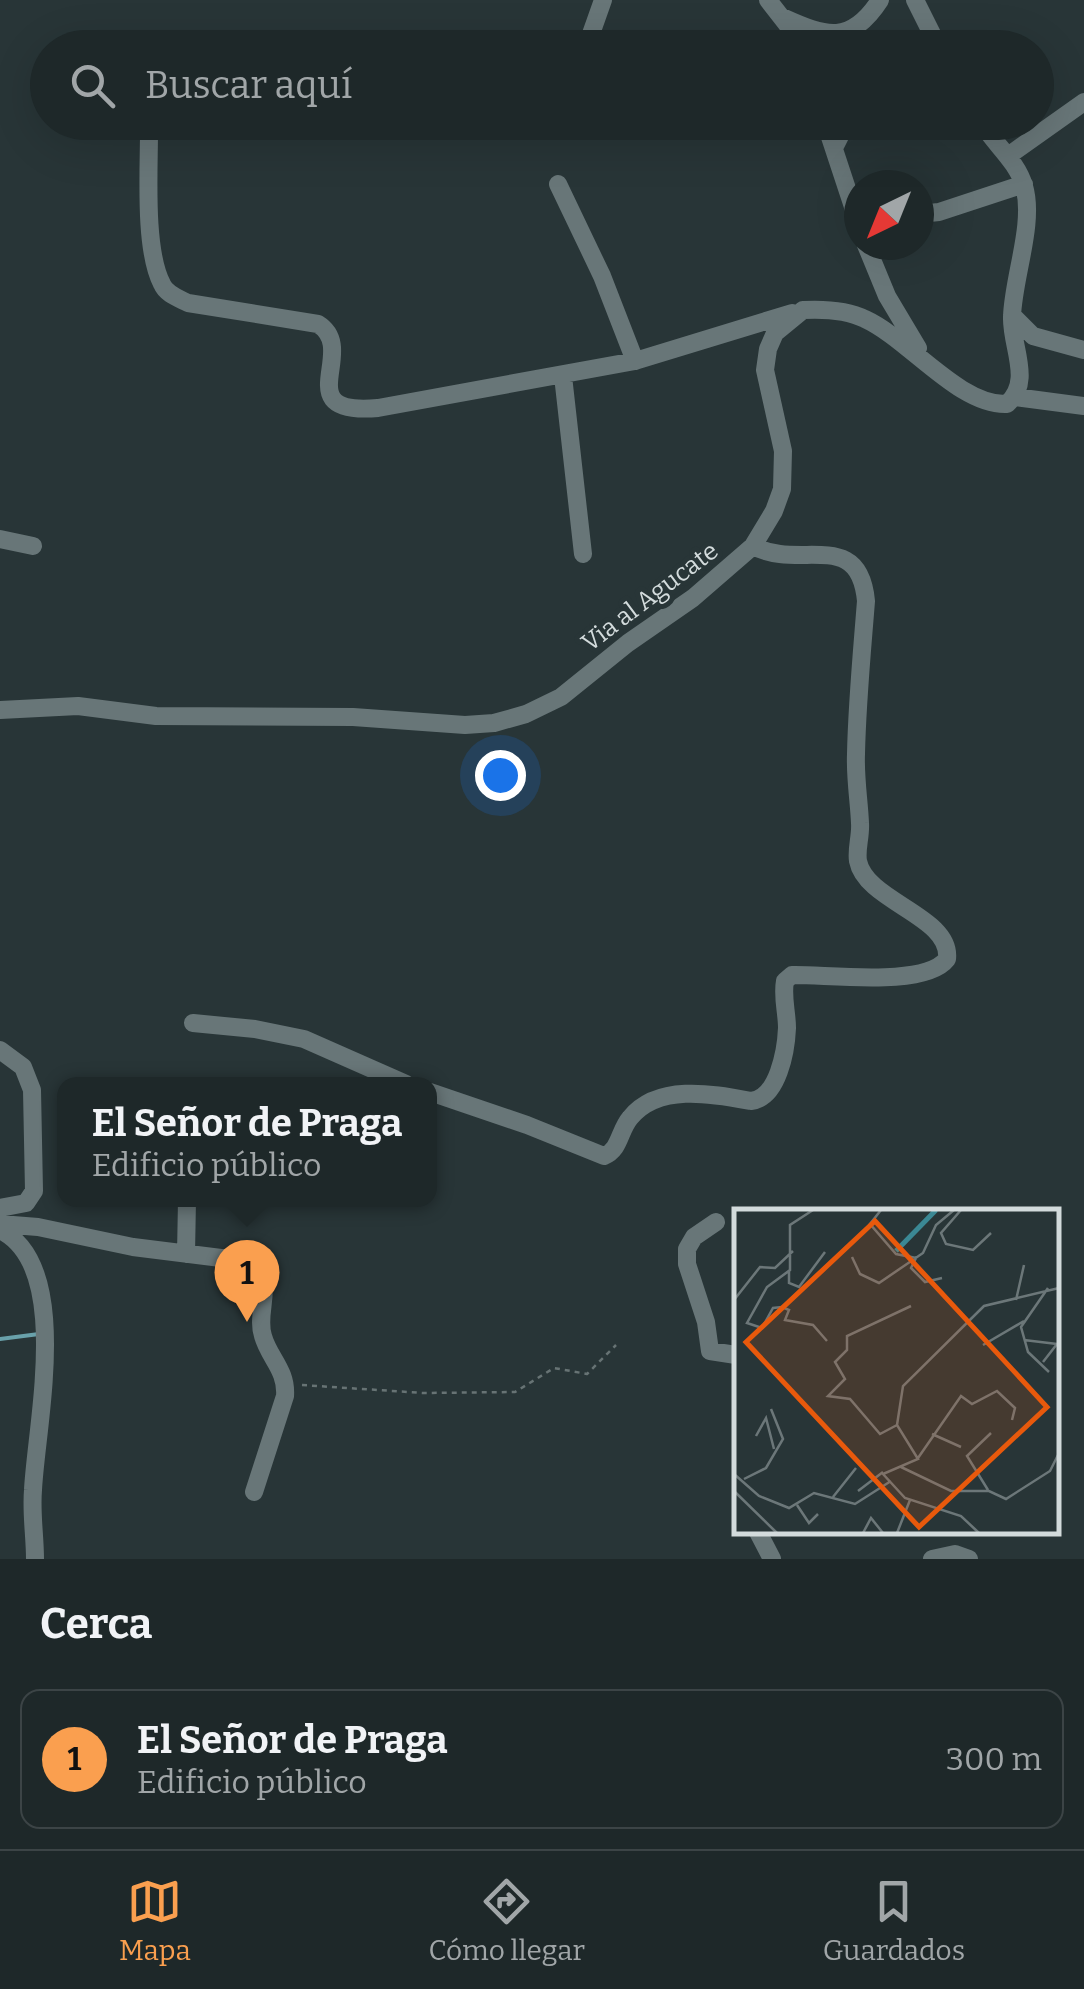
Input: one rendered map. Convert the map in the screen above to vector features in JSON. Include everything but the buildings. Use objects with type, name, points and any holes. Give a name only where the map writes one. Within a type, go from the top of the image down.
[{"type":"street","points":[[592,30],[603,0]]},
{"type":"street","points":[[768,0],[789,30]]},
{"type":"street","points":[[852,30],[880,0]]},
{"type":"street","points":[[915,0],[930,30]]},
{"type":"street","points":[[782,17],[814,30]]},
{"type":"street","points":[[1054,123],[1084,102]]},
{"type":"street","points":[[149,140],[152,246],[162,284],[172,295],[188,302],[318,324],[332,340],[328,384],[333,401],[343,408],[378,408],[634,361],[802,310],[864,318],[983,400],[1007,404],[1015,398],[1020,377],[1012,315],[1026,223],[1024,184],[995,140]]},
{"type":"street","points":[[831,140],[844,179]]},
{"type":"street","points":[[834,148],[838,140]]},
{"type":"street","points":[[1008,156],[1031,140]]},
{"type":"street","points":[[558,184],[602,276],[634,361]]},
{"type":"street","points":[[934,212],[1024,184]]},
{"type":"street","points":[[872,260],[913,342],[938,370]]},
{"type":"street","name":"Via al Agucate","points":[[0,710],[78,706],[156,716],[353,717],[466,726],[526,714],[561,697],[693,598],[754,546],[782,489],[783,451],[766,370],[768,349],[784,323],[802,310]]},
{"type":"street","points":[[1012,315],[1032,336],[1084,350]]},
{"type":"street","points":[[563,376],[582,554]]},
{"type":"street","points":[[1015,398],[1084,406]]},
{"type":"street","points":[[0,539],[33,546]]},
{"type":"street","points":[[437,1094],[604,1156],[614,1150],[629,1118],[645,1105],[668,1095],[752,1101],[767,1095],[782,1056],[786,1032],[783,992],[785,981],[792,976],[901,975],[942,966],[948,950],[939,934],[881,891],[858,864],[856,756],[864,579],[848,562],[836,557],[780,557],[754,546]]},
{"type":"street","points":[[193,1023],[256,1028],[304,1039],[390,1077]]},
{"type":"street","points":[[0,1050],[24,1067],[32,1090],[34,1190],[26,1203],[0,1208]]},
{"type":"street","points":[[186,1254],[187,1207]]},
{"type":"street","points":[[716,1222],[694,1237],[687,1250],[687,1264],[706,1322],[710,1351],[734,1354]]},
{"type":"street","points":[[0,1227],[38,1227],[133,1247],[237,1260],[262,1279],[266,1293],[260,1326],[264,1341],[279,1363],[286,1396],[254,1492]]},
{"type":"street","points":[[0,1227],[25,1250],[38,1277],[44,1323],[32,1493],[36,1559]]},
{"type":"street","points":[[759,1534],[772,1559]]},
{"type":"street","points":[[932,1559],[955,1554],[969,1559]]},
{"type":"path","points":[[286,1384],[423,1393],[515,1392],[554,1368],[587,1374],[616,1345]]},
{"type":"waterway","points":[[0,1339],[39,1334]]},
{"type":"place","name":"El Señor de Praga","points":[[247,1322]]}]
